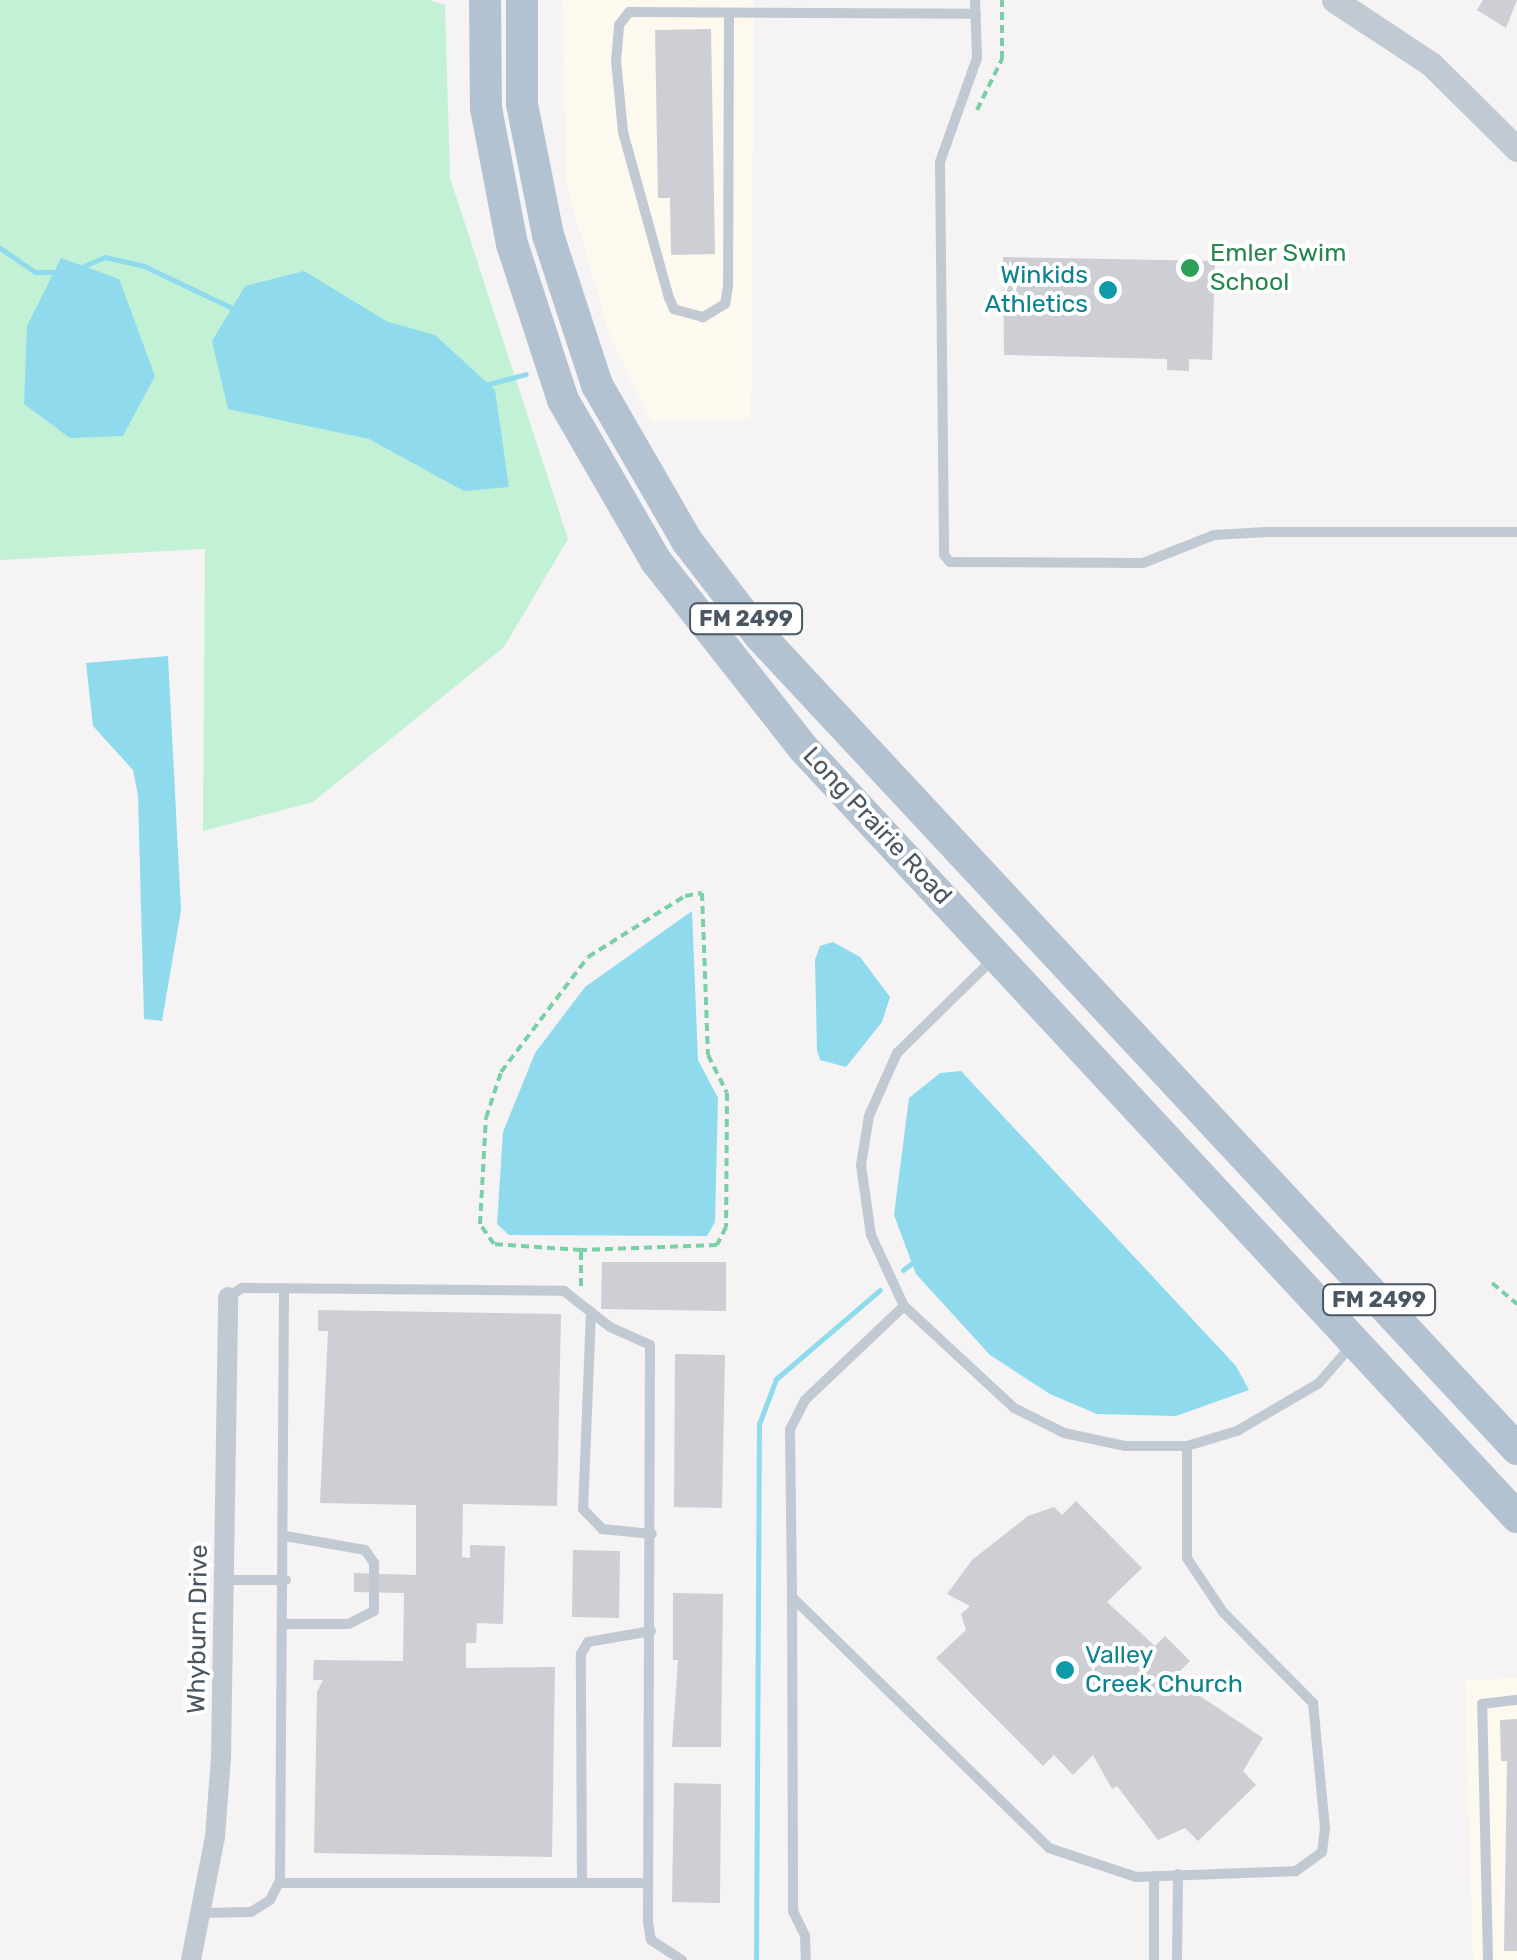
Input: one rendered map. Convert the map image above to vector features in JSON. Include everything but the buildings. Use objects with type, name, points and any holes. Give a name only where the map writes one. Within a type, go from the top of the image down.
[{"type":"main road","name":"Long Prairie Road","points":[[486,0],[486,108],[512,244],[563,400],[656,562],[804,749],[1517,1517]]},
{"type":"main road","name":"Long Prairie Road","points":[[522,0],[522,104],[548,235],[596,385],[687,541],[760,636],[1517,1449]]},
{"type":"main road","points":[[996,956],[1032,924]]},
{"type":"street","points":[[1334,0],[1431,64],[1517,149]]},
{"type":"street","name":"Whyburn Drive","points":[[191,1960],[202,1913],[221,1757],[228,1297]]},
{"type":"lane","points":[[975,0],[977,58],[940,162],[944,555],[950,562],[1142,563],[1214,535],[1266,532],[1517,532]]},
{"type":"lane","points":[[729,14],[728,286],[724,304],[702,318],[674,309],[669,298],[623,132],[619,26],[640,8],[729,14],[976,14]]},
{"type":"lane","points":[[996,956],[897,1053],[869,1116],[861,1165],[870,1235],[904,1306],[1014,1408],[1064,1434],[1125,1446],[1186,1446],[1237,1431],[1319,1383],[1355,1342]]},
{"type":"lane","points":[[228,1297],[242,1288],[564,1291],[650,1346],[654,1361],[648,1883],[651,1940],[682,1960]]},
{"type":"lane","points":[[202,1913],[251,1912],[270,1900],[279,1883],[286,1624],[284,1288]]},
{"type":"lane","points":[[806,1960],[806,1936],[793,1911],[790,1430],[805,1400],[904,1306]]},
{"type":"lane","points":[[586,1308],[584,1510],[602,1529],[652,1534]]},
{"type":"lane","points":[[792,1597],[1049,1848],[1110,1874],[1296,1871],[1322,1852],[1324,1828],[1313,1703],[1223,1612],[1187,1558],[1186,1446]]},
{"type":"lane","points":[[285,1536],[365,1550],[374,1563],[374,1611],[349,1624],[286,1624]]},
{"type":"lane","points":[[224,1580],[286,1580]]},
{"type":"lane","points":[[582,1883],[582,1654],[588,1642],[651,1631]]},
{"type":"lane","points":[[1488,1960],[1482,1704],[1517,1700]]},
{"type":"lane","points":[[1177,1960],[1178,1874]]},
{"type":"lane","points":[[1154,1876],[1154,1960]]},
{"type":"lane","points":[[279,1883],[648,1883]]},
{"type":"path","points":[[977,110],[1002,59],[1002,0]]},
{"type":"path","points":[[702,893],[708,1055],[727,1093],[726,1227],[717,1245],[581,1250],[494,1244],[480,1224],[486,1118],[501,1072],[588,957],[685,896],[702,893]]},
{"type":"path","points":[[581,1250],[586,1308]]},
{"type":"path","points":[[1492,1284],[1517,1304]]},
{"type":"shaded area","points":[[563,0],[754,0],[751,419],[651,421],[611,339],[566,184]]},
{"type":"shaded area","points":[[1517,1678],[1517,1960],[1473,1960],[1465,1680]]},
{"type":"green space","points":[[0,0],[429,0],[445,5],[450,178],[568,539],[504,647],[313,802],[203,831],[205,549],[0,560]]},
{"type":"water","points":[[61,258],[119,279],[155,376],[123,436],[70,438],[24,404],[27,326]]},
{"type":"water","points":[[304,271],[388,322],[435,335],[495,390],[509,487],[464,491],[369,439],[228,409],[212,341],[245,286]]},
{"type":"water","points":[[168,656],[181,910],[162,1021],[144,1019],[138,795],[133,770],[93,726],[86,663]]},
{"type":"water","points":[[692,911],[698,1060],[718,1098],[715,1222],[707,1236],[509,1235],[497,1224],[503,1132],[535,1053],[585,987]]},
{"type":"water","points":[[833,942],[860,957],[890,997],[882,1022],[846,1067],[820,1060],[817,1050],[815,960],[820,946]]},
{"type":"water","points":[[961,1071],[1236,1366],[1249,1390],[1176,1416],[1097,1414],[1050,1394],[990,1355],[916,1274],[894,1215],[909,1098],[940,1073]]},
{"type":"waterway","points":[[0,248],[35,272],[59,272]]},
{"type":"waterway","points":[[79,268],[105,257],[144,266],[234,309]]},
{"type":"waterway","points":[[485,385],[526,374]]},
{"type":"waterway","points":[[903,1270],[912,1263]]},
{"type":"waterway","points":[[756,1960],[759,1424],[776,1379],[880,1290]]},
{"type":"place","name":"Emler Swim School","points":[[1190,268]]},
{"type":"place","name":"Winkids Athletics","points":[[1108,290]]},
{"type":"place","name":"Valley Creek Church","points":[[1065,1670]]}]
